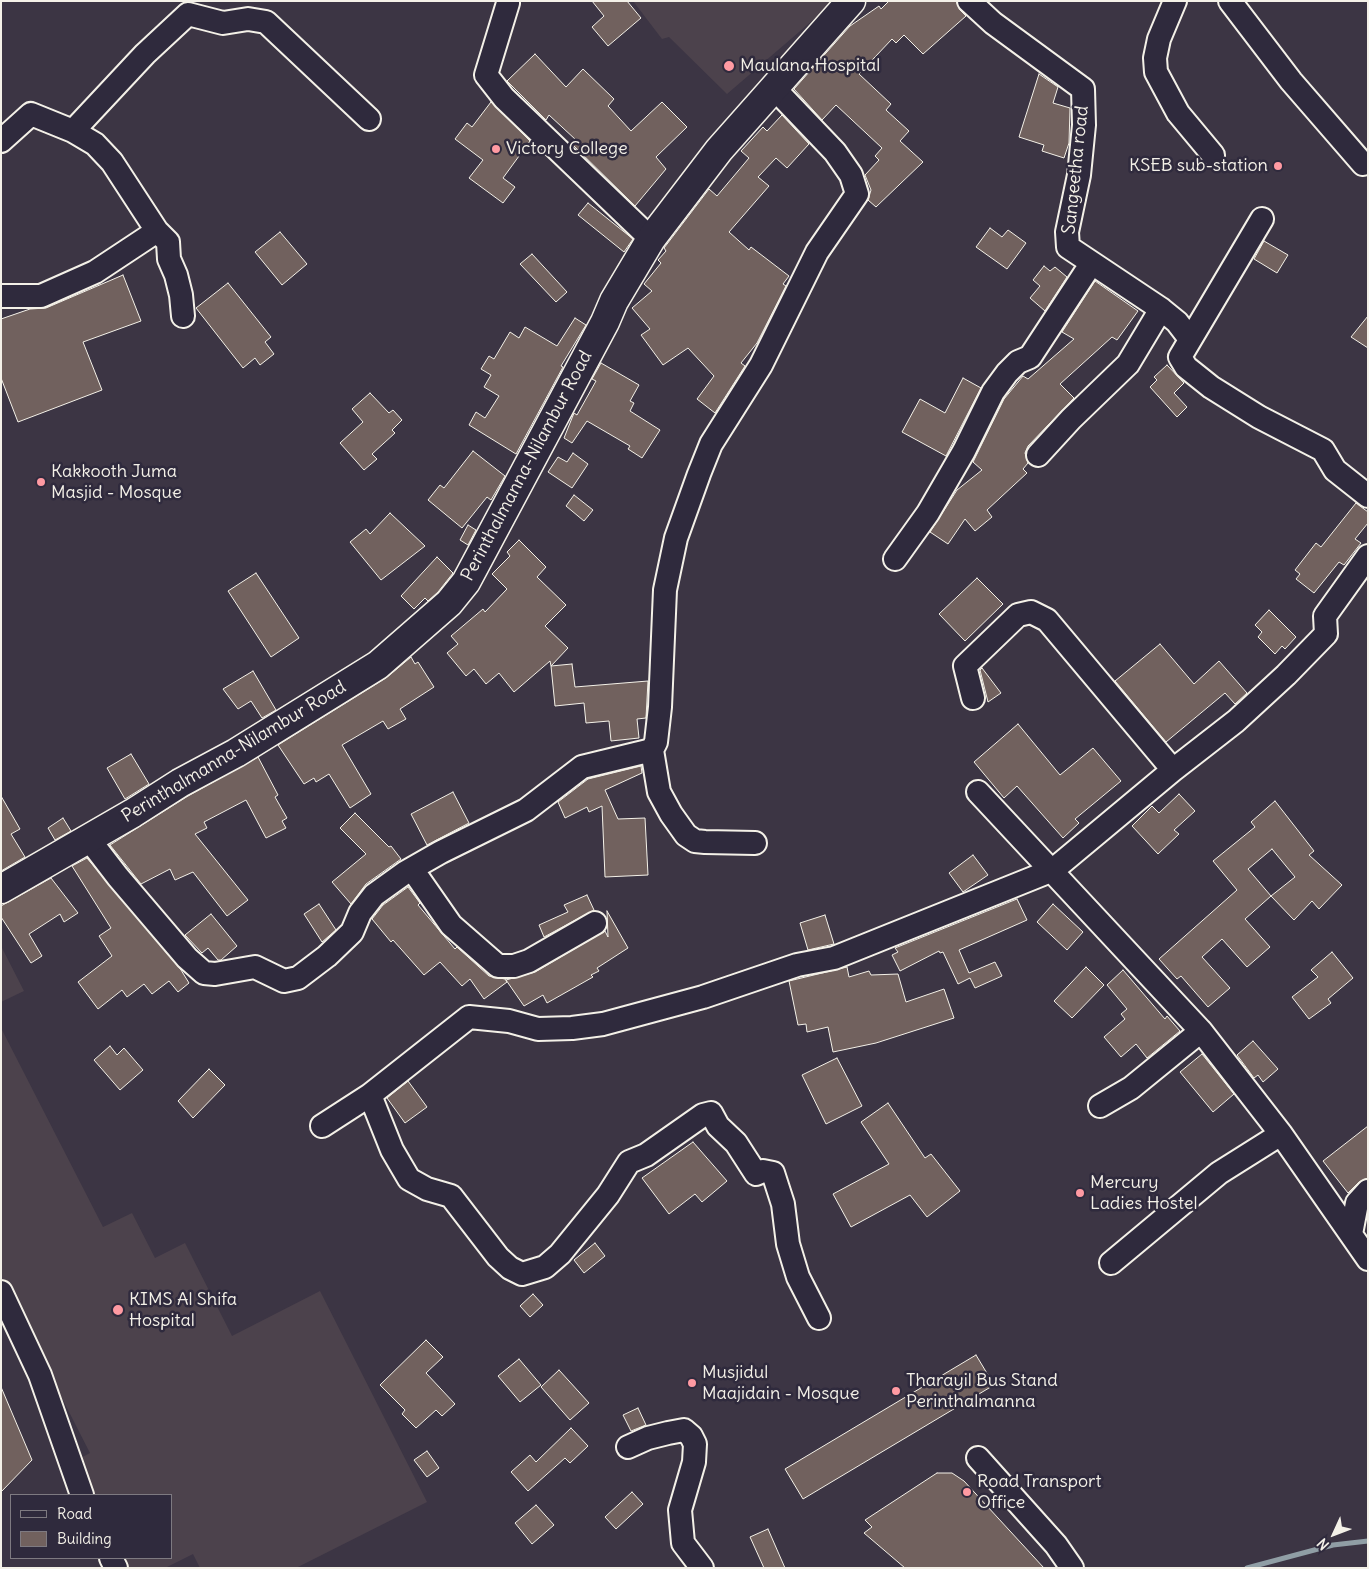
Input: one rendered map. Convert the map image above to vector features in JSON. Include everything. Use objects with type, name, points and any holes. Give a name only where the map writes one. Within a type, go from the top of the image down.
[{"type":"main road","name":"Perinthalmanna-Nilambur Road","points":[[1,889],[236,753],[378,665],[449,602],[466,582],[605,322],[614,301],[650,239],[719,150],[851,1]]},
{"type":"street","name":"Sangeetha road","points":[[969,1],[993,23],[1083,89],[1084,125],[1079,175],[1068,232],[1068,247],[1091,264]]},
{"type":"street","points":[[1175,1],[1159,39],[1155,58],[1156,72],[1178,113],[1213,156]]},
{"type":"street","points":[[1230,1],[1291,81],[1363,164]]},
{"type":"street","points":[[508,3],[486,74],[504,98],[650,239]]},
{"type":"street","points":[[73,131],[145,54],[188,14],[223,23],[248,19],[266,22],[369,118]]},
{"type":"street","points":[[755,843],[695,841],[686,835],[671,814],[659,792],[652,750],[656,742],[660,707],[665,590],[676,538],[699,474],[711,444],[761,365],[816,252],[858,194],[851,176],[835,152],[773,87]]},
{"type":"street","points":[[1,141],[31,114],[73,131],[95,144],[112,162],[157,231],[168,242],[169,258],[181,295],[183,316]]},
{"type":"street","points":[[1262,219],[1180,357],[1186,367],[1211,387],[1259,417],[1323,450],[1335,470],[1368,496]]},
{"type":"street","points":[[1,296],[40,296],[95,272],[157,231]]},
{"type":"street","points":[[895,559],[928,513],[964,451],[994,392],[1012,367],[1030,357],[1091,264],[1161,309],[1177,322],[1190,339]]},
{"type":"street","points":[[1038,455],[1071,419],[1128,364],[1161,309]]},
{"type":"street","points":[[322,1126],[370,1095],[469,1016],[509,1021],[538,1029],[572,1028],[603,1024],[703,997],[797,966],[834,958],[1052,870],[1173,770],[1236,721],[1322,640],[1326,634],[1325,616],[1368,556]]},
{"type":"street","points":[[974,698],[965,666],[1018,615],[1031,612],[1047,620],[1173,770]]},
{"type":"street","points":[[88,838],[118,877],[187,958],[204,973],[210,974],[255,967],[284,981],[298,978],[311,970],[352,932],[360,913],[374,895],[412,869],[441,852],[526,810],[582,767],[652,750]]},
{"type":"street","points":[[978,792],[1201,1031],[1281,1134],[1368,1259]]},
{"type":"street","points":[[412,869],[451,925],[498,966],[514,966],[529,960],[595,923]]},
{"type":"street","points":[[1100,1106],[1131,1088],[1201,1031]]},
{"type":"street","points":[[370,1095],[392,1150],[409,1179],[427,1189],[451,1196],[498,1257],[510,1268],[522,1274],[545,1267],[560,1254],[608,1196],[629,1162],[646,1155],[703,1115],[710,1113],[718,1126],[736,1143],[756,1174],[763,1171],[773,1173],[783,1204],[788,1244],[798,1277],[819,1318]]},
{"type":"street","points":[[1111,1264],[1220,1173],[1281,1134]]},
{"type":"street","points":[[1351,1234],[1357,1203],[1368,1190]]},
{"type":"street","points":[[1,1292],[40,1375],[82,1494]]},
{"type":"street","points":[[628,1447],[648,1438],[684,1430],[691,1436],[695,1444],[694,1462],[680,1510],[684,1543],[702,1568]]},
{"type":"street","points":[[978,1458],[1056,1546],[1072,1568]]},
{"type":"shaded area","name":"Maulana Hospital","points":[[633,1],[835,1],[727,94],[669,37],[662,39]]},
{"type":"shaded area","points":[[1,946],[24,991],[1,1002]]},
{"type":"shaded area","name":"KIMS Al Shifa Hospital","points":[[1,1028],[103,1227],[132,1213],[155,1258],[185,1243],[232,1336],[320,1291],[427,1502],[296,1568],[200,1568],[193,1554],[165,1568],[127,1568],[122,1559],[172,1559],[172,1494],[92,1494],[75,1461],[90,1453],[1,1279]]},
{"type":"building","points":[[592,1],[627,1],[641,18],[608,46],[592,27],[604,16]]},
{"type":"building","points":[[889,1],[956,1],[960,10],[966,16],[923,54],[904,35],[896,43],[892,39],[859,74],[891,104],[886,110],[909,131],[900,141],[923,162],[876,207],[868,200],[871,190],[865,175],[879,160],[875,156],[882,148],[836,105],[822,120],[794,89],[850,26],[879,6],[881,9]]},
{"type":"building","points":[[535,54],[566,87],[583,69],[614,99],[608,106],[631,131],[662,102],[687,127],[656,157],[666,169],[635,206],[572,144],[576,140],[549,115],[546,120],[507,81]]},
{"type":"building","points":[[1039,74],[1058,87],[1053,103],[1070,108],[1069,143],[1064,158],[1042,151],[1044,145],[1019,137]]},
{"type":"building","name":"Victory College","points":[[491,102],[530,141],[503,178],[515,187],[503,203],[469,178],[483,160],[455,139],[467,123],[472,127]]},
{"type":"building","points":[[782,115],[809,144],[787,168],[776,158],[758,177],[769,186],[729,232],[749,250],[751,247],[789,276],[783,284],[786,286],[757,343],[741,363],[745,366],[715,413],[697,399],[714,376],[688,348],[663,365],[641,335],[650,329],[632,308],[652,291],[644,284],[661,263],[658,260],[666,251],[664,248],[709,189],[717,196],[749,158],[741,151],[763,127],[767,131]]},
{"type":"building","points":[[588,203],[633,239],[624,252],[578,215]]},
{"type":"building","points":[[990,228],[1002,237],[1008,230],[1026,243],[1007,269],[976,247]]},
{"type":"building","points":[[280,232],[307,264],[282,285],[255,252]]},
{"type":"building","points":[[1264,241],[1288,255],[1277,273],[1254,259]]},
{"type":"building","points":[[532,254],[567,292],[556,302],[520,264]]},
{"type":"building","points":[[1044,266],[1050,271],[1055,267],[1067,277],[1045,311],[1030,298],[1040,286],[1033,280]]},
{"type":"building","points":[[123,275],[141,321],[83,342],[102,390],[18,422],[1,378],[1,319],[30,309],[46,308]]},
{"type":"building","points":[[1095,281],[1138,311],[1117,340],[1112,337],[1060,384],[1074,398],[1028,446],[1025,453],[1028,463],[1023,469],[1027,473],[987,510],[992,517],[975,531],[965,519],[948,544],[930,532],[957,490],[982,470],[973,462],[1004,399],[1023,376],[1028,379],[1074,339],[1062,332]]},
{"type":"building","points":[[228,283],[271,337],[265,342],[274,354],[260,365],[255,358],[243,368],[196,308]]},
{"type":"building","points":[[1368,316],[1368,348],[1351,337]]},
{"type":"building","points":[[575,318],[586,325],[561,366],[563,367],[516,454],[469,425],[476,412],[485,418],[499,396],[484,387],[491,375],[481,369],[489,356],[494,359],[510,332],[519,338],[525,327],[557,346]]},
{"type":"building","points":[[601,363],[639,385],[630,401],[634,403],[630,411],[660,430],[642,458],[628,449],[630,446],[587,421],[572,443],[564,438],[574,413],[577,415],[596,381],[592,379]]},
{"type":"building","points":[[1167,365],[1184,383],[1174,393],[1187,407],[1177,417],[1150,387],[1157,380],[1154,377]]},
{"type":"building","points":[[963,378],[981,388],[946,456],[902,432],[920,399],[945,413]]},
{"type":"building","points":[[370,393],[389,413],[393,410],[402,420],[392,430],[395,433],[372,454],[377,459],[364,470],[340,443],[363,422],[352,409]]},
{"type":"building","points":[[473,451],[505,476],[491,500],[487,497],[462,528],[428,500],[440,485],[444,488]]},
{"type":"building","points":[[573,453],[588,464],[572,488],[548,472],[558,457],[567,462]]},
{"type":"building","points":[[574,495],[593,510],[584,521],[566,506]]},
{"type":"building","points":[[1356,503],[1368,512],[1368,523],[1355,539],[1361,543],[1344,565],[1339,562],[1314,593],[1296,579],[1300,574],[1295,570],[1316,543],[1321,547]]},
{"type":"building","points":[[390,513],[425,546],[381,580],[350,542],[366,529],[370,534]]},
{"type":"building","points":[[468,525],[476,530],[468,545],[460,540]]},
{"type":"building","points":[[519,540],[546,567],[537,577],[566,605],[545,626],[568,648],[551,666],[550,661],[514,692],[499,673],[486,684],[474,669],[466,676],[447,653],[458,644],[451,636],[483,609],[485,612],[507,589],[492,574],[510,556],[507,552]]},
{"type":"building","points":[[437,557],[453,573],[438,592],[428,601],[425,598],[414,609],[401,596]]},
{"type":"building","points":[[256,573],[299,638],[271,657],[228,591]]},
{"type":"building","points":[[977,578],[1003,604],[965,641],[939,614]]},
{"type":"building","points":[[1269,610],[1296,637],[1285,649],[1282,646],[1275,654],[1258,637],[1262,632],[1255,625]]},
{"type":"building","points":[[1160,644],[1194,684],[1219,661],[1247,693],[1235,704],[1225,693],[1166,742],[1115,681]]},
{"type":"building","points":[[411,657],[415,664],[418,662],[434,687],[400,709],[406,719],[388,729],[383,721],[342,745],[371,794],[350,808],[329,774],[316,782],[314,778],[304,784],[278,745],[386,678]]},
{"type":"building","points":[[572,664],[575,687],[648,681],[646,718],[637,719],[639,738],[611,741],[609,721],[586,723],[584,703],[555,706],[551,666]]},
{"type":"building","points":[[982,668],[1001,693],[988,702],[980,670]]},
{"type":"building","points":[[253,671],[276,710],[262,718],[251,701],[238,709],[223,689]]},
{"type":"building","points":[[1018,724],[1060,775],[1093,748],[1121,781],[1075,819],[1079,823],[1063,838],[1017,786],[1004,798],[974,762]]},
{"type":"building","points":[[131,754],[149,784],[125,799],[107,768]]},
{"type":"building","points":[[258,757],[278,795],[275,797],[287,818],[282,821],[286,828],[266,838],[246,800],[204,822],[207,828],[195,834],[248,900],[227,916],[193,872],[175,880],[170,869],[141,884],[110,845],[188,796]]},
{"type":"building","points":[[641,766],[642,773],[605,790],[618,819],[645,818],[648,875],[605,877],[602,806],[589,812],[587,807],[565,818],[558,802],[588,779]]},
{"type":"building","points":[[453,792],[469,823],[427,845],[411,814]]},
{"type":"building","points":[[1179,794],[1195,811],[1174,830],[1179,834],[1158,854],[1132,826],[1152,806],[1159,813]]},
{"type":"building","points":[[1,796],[20,829],[11,834],[25,857],[1,871]]},
{"type":"building","points":[[1275,801],[1314,851],[1309,855],[1342,885],[1319,909],[1312,901],[1294,920],[1271,896],[1245,919],[1270,947],[1247,967],[1222,939],[1202,957],[1230,988],[1208,1007],[1181,976],[1177,979],[1159,959],[1237,890],[1213,861],[1255,827],[1251,822]],"holes":[[[1272,849],[1295,877],[1271,896],[1248,869]]]},
{"type":"building","points":[[355,813],[389,847],[391,846],[401,859],[366,884],[351,904],[332,882],[366,854],[340,828]]},
{"type":"building","points":[[63,818],[71,831],[55,840],[48,828]]},
{"type":"building","points":[[973,855],[988,875],[963,892],[949,873]]},
{"type":"building","points":[[87,858],[181,970],[189,983],[178,992],[169,981],[152,994],[144,984],[127,997],[122,990],[98,1009],[78,982],[112,956],[99,936],[111,928],[72,866]]},
{"type":"building","points":[[51,878],[78,913],[64,922],[60,914],[29,934],[42,956],[31,963],[1,917],[1,906]]},
{"type":"building","points":[[408,887],[420,903],[418,905],[455,949],[457,947],[489,976],[505,979],[507,982],[484,999],[470,979],[462,986],[440,962],[424,975],[393,940],[391,942],[372,919],[383,905]]},
{"type":"building","points":[[587,895],[594,910],[544,937],[539,925],[568,912],[564,905]]},
{"type":"building","points":[[1017,899],[1027,920],[959,950],[969,973],[995,962],[1002,976],[975,988],[970,978],[958,984],[943,952],[940,953],[939,951],[900,971],[892,955],[898,952],[895,948]]},
{"type":"building","points":[[319,904],[336,930],[322,942],[304,914]]},
{"type":"building","points":[[1053,904],[1083,932],[1067,950],[1037,922]]},
{"type":"building","points":[[607,911],[628,948],[597,968],[599,971],[591,975],[593,977],[547,1003],[543,995],[524,1006],[506,980],[535,972],[605,931],[608,937]]},
{"type":"building","points":[[211,914],[237,946],[221,960],[218,960],[208,948],[202,953],[185,935]]},
{"type":"building","points":[[825,915],[834,944],[808,950],[800,923]]},
{"type":"building","points":[[1332,952],[1353,978],[1328,999],[1331,1003],[1309,1019],[1292,997],[1318,977],[1311,970]]},
{"type":"building","points":[[847,967],[849,977],[869,971],[871,975],[898,974],[906,1002],[944,989],[954,1018],[876,1043],[833,1052],[828,1027],[807,1032],[806,1024],[798,1025],[789,981]]},
{"type":"building","points":[[1086,967],[1104,985],[1072,1018],[1054,1001]]},
{"type":"building","points":[[1123,970],[1165,1019],[1167,1016],[1180,1031],[1147,1058],[1136,1044],[1121,1057],[1104,1037],[1125,1019],[1121,1014],[1127,1009],[1107,985]]},
{"type":"building","points":[[1253,1041],[1278,1069],[1263,1082],[1258,1075],[1254,1078],[1237,1055]]},
{"type":"building","points":[[110,1046],[117,1055],[124,1048],[143,1070],[120,1090],[94,1060]]},
{"type":"building","points":[[1202,1054],[1234,1094],[1213,1112],[1180,1072]]},
{"type":"building","points":[[837,1058],[862,1106],[826,1124],[802,1075]]},
{"type":"building","points":[[209,1069],[225,1085],[193,1118],[178,1101]]},
{"type":"building","points":[[408,1081],[427,1107],[405,1123],[387,1098]]},
{"type":"building","points":[[888,1103],[925,1158],[931,1154],[960,1191],[927,1217],[910,1195],[851,1227],[833,1194],[889,1164],[861,1122]]},
{"type":"building","points":[[1368,1126],[1368,1178],[1359,1182],[1348,1193],[1323,1161]]},
{"type":"building","points":[[693,1142],[727,1181],[702,1202],[695,1194],[669,1214],[642,1178]]},
{"type":"building","points":[[595,1243],[605,1256],[584,1273],[574,1260]]},
{"type":"building","points":[[533,1294],[543,1305],[530,1317],[520,1306]]},
{"type":"building","points":[[426,1340],[443,1357],[426,1373],[455,1404],[442,1416],[436,1410],[416,1428],[402,1414],[405,1410],[380,1385]]},
{"type":"building","points":[[976,1355],[994,1385],[803,1499],[785,1469]]},
{"type":"building","points":[[519,1359],[541,1385],[520,1402],[498,1376]]},
{"type":"building","points":[[559,1370],[589,1403],[570,1420],[541,1387]]},
{"type":"building","points":[[1,1387],[32,1460],[1,1492]]},
{"type":"building","points":[[638,1408],[646,1425],[631,1431],[623,1415]]},
{"type":"building","points":[[571,1428],[588,1446],[570,1463],[565,1458],[528,1491],[511,1472],[530,1455],[536,1462]]},
{"type":"building","points":[[427,1451],[439,1468],[427,1477],[414,1460]]},
{"type":"building","points":[[937,1473],[952,1473],[964,1481],[1044,1568],[905,1568],[864,1533],[872,1527],[865,1520]]},
{"type":"building","points":[[632,1492],[643,1504],[616,1529],[605,1517]]},
{"type":"building","points":[[536,1505],[554,1525],[532,1544],[515,1523]]},
{"type":"building","points":[[768,1529],[785,1568],[764,1568],[750,1537]]},
{"type":"waterway","points":[[1247,1568],[1333,1545],[1368,1541]]},
{"type":"place","name":"Maulana Hospital","points":[[729,66]]},
{"type":"place","name":"Victory College","points":[[496,149]]},
{"type":"place","name":"KSEB sub-station","points":[[1278,166]]},
{"type":"place","name":"Kakkooth Juma Masjid - Mosque","points":[[41,482]]},
{"type":"place","name":"Mercury Ladies Hostel","points":[[1080,1193]]},
{"type":"place","name":"KIMS Al Shifa Hospital","points":[[118,1310]]},
{"type":"place","name":"Musjidul Maajidain - Mosque","points":[[692,1383]]},
{"type":"place","name":"Tharayil Bus Stand Perinthalmanna","points":[[896,1391]]},
{"type":"place","name":"Road Transport Office","points":[[967,1492]]}]
